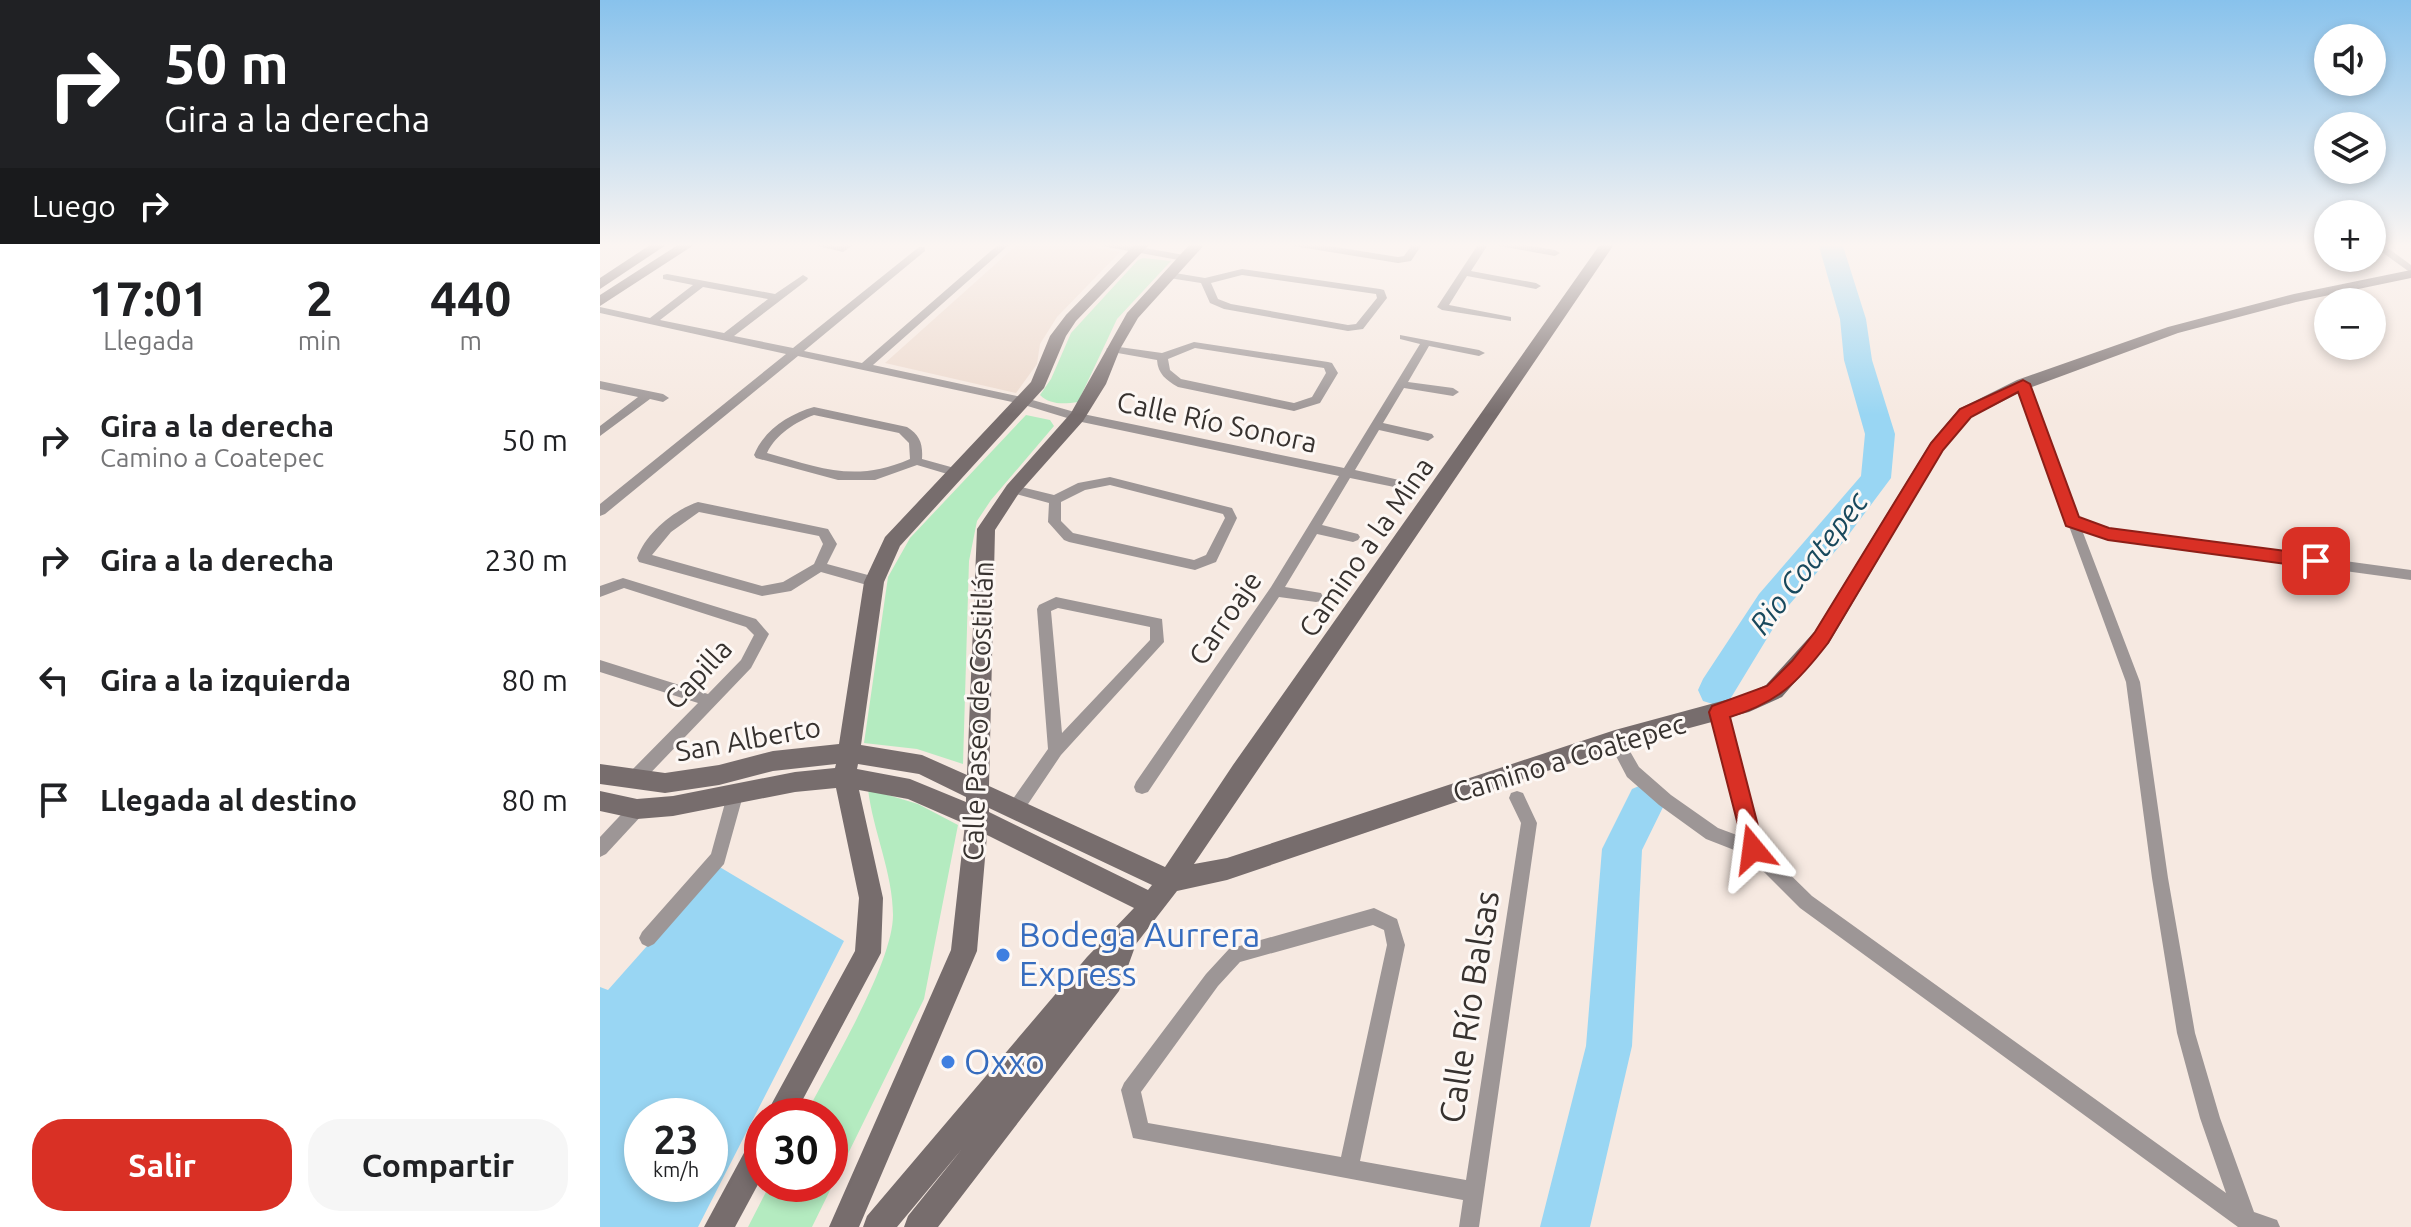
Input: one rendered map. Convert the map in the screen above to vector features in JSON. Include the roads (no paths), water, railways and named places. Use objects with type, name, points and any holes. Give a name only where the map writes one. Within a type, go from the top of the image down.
[{"type":"street","points":[[652,321],[679,300]]},
{"type":"street","points":[[727,336],[774,300]]},
{"type":"street","points":[[600,511],[858,300]]},
{"type":"street","points":[[865,366],[940,300]]},
{"type":"street","points":[[789,1098],[868,953],[871,898],[845,777],[874,582],[892,542],[1038,384],[1058,336],[1088,300]]},
{"type":"street","name":"Calle Paseo de Costitlán","points":[[844,1227],[964,951],[977,818],[975,790],[986,529],[1013,489],[1077,417],[1098,384],[1112,349],[1132,316],[1146,300]]},
{"type":"street","points":[[1214,300],[1228,307],[1348,328],[1359,327],[1380,300]]},
{"type":"street","points":[[1447,300],[1442,307],[1507,319]]},
{"type":"street","name":"Camino a la Mina","points":[[1168,881],[1350,622],[1569,300]]},
{"type":"street","name":"Camino a Coatepec","points":[[1168,881],[1227,869],[1615,739],[1749,703],[1774,691],[1822,637],[1937,446],[1965,413],[2023,384],[2173,330],[2285,300]]},
{"type":"street","name":"Calle Río Sonora","points":[[600,310],[1022,401],[1077,417],[1404,485]]},
{"type":"street","points":[[1404,337],[1479,353]]},
{"type":"street","name":"Carroaje","points":[[1142,787],[1276,591],[1426,342]]},
{"type":"street","points":[[1112,349],[1163,357],[1194,345],[1214,346],[1328,365],[1332,373],[1316,400],[1294,407],[1182,384],[1168,376],[1162,367],[1163,357]]},
{"type":"street","points":[[1400,384],[1453,392]]},
{"type":"street","points":[[2023,384],[2133,682],[2160,878],[2186,1033],[2210,1118],[2248,1224]]},
{"type":"street","points":[[600,385],[663,398]]},
{"type":"street","points":[[600,432],[648,395]]},
{"type":"street","points":[[916,461],[918,447],[913,436],[903,430],[814,411],[800,416],[760,450],[760,455],[847,478],[891,474],[916,461],[954,472]]},
{"type":"street","points":[[1376,425],[1428,437]]},
{"type":"street","points":[[1013,489],[1055,500],[1082,486],[1110,481],[1218,508],[1227,511],[1231,518],[1211,558],[1195,565],[1069,537],[1054,522],[1055,500]]},
{"type":"street","points":[[819,567],[830,544],[823,532],[708,507],[689,510],[643,553],[644,558],[762,591],[786,587],[819,567],[874,582]]},
{"type":"street","points":[[2072,521],[2108,534],[2411,575]]},
{"type":"street","points":[[1312,528],[1353,537]]},
{"type":"street","name":"Capilla","points":[[600,592],[623,583],[751,623],[762,634],[746,664],[633,780]]},
{"type":"street","points":[[1276,591],[1316,597]]},
{"type":"street","points":[[1016,808],[1056,750],[1157,642],[1157,623],[1056,602],[1044,609],[1056,750]]},
{"type":"street","points":[[600,666],[711,701]]},
{"type":"street","points":[[1719,712],[1753,849]]},
{"type":"street","points":[[1615,739],[1633,772],[1665,800],[1712,834],[1753,849],[1806,902],[2248,1224],[2270,1227]]},
{"type":"street","name":"San Alberto","points":[[600,774],[665,783],[719,775],[773,761],[848,753],[922,765],[1168,881]]},
{"type":"street","name":"San Alberto","points":[[600,801],[637,809],[673,806],[736,792],[845,777],[910,789],[977,818],[1151,904]]},
{"type":"street","points":[[648,938],[718,858],[736,792]]},
{"type":"street","name":"Calle Río Balsas","points":[[1469,1227],[1529,823],[1517,798]]},
{"type":"street","points":[[600,849],[637,809]]},
{"type":"street","points":[[878,1227],[1096,966],[1125,941],[1168,881]]},
{"type":"street","points":[[1348,1170],[1396,945],[1391,925],[1374,916],[1235,955],[1212,980],[1131,1090],[1140,1131],[1348,1170],[1474,1192]]},
{"type":"street","points":[[919,1227],[1110,982],[1125,941]]},
{"type":"street","points":[[719,1227],[744,1181]]},
{"type":"water","points":[[718,866],[844,941],[764,1098],[744,1098],[744,1137],[728,1168],[728,1098],[624,1098],[624,1202],[711,1202],[698,1227],[600,1227],[600,987],[608,990]]},
{"type":"waterway","name":"Rio Coatepec","points":[[1716,690],[1771,603],[1833,533],[1876,478],[1880,434],[1858,360],[1847,300]]},
{"type":"waterway","name":"Rio Coatepec","points":[[1565,1227],[1609,1046],[1622,849],[1646,801]]},
{"type":"place","name":"Bodega Aurrera Express","points":[[1003,955]]},
{"type":"place","name":"Oxxo","points":[[948,1062]]}]
